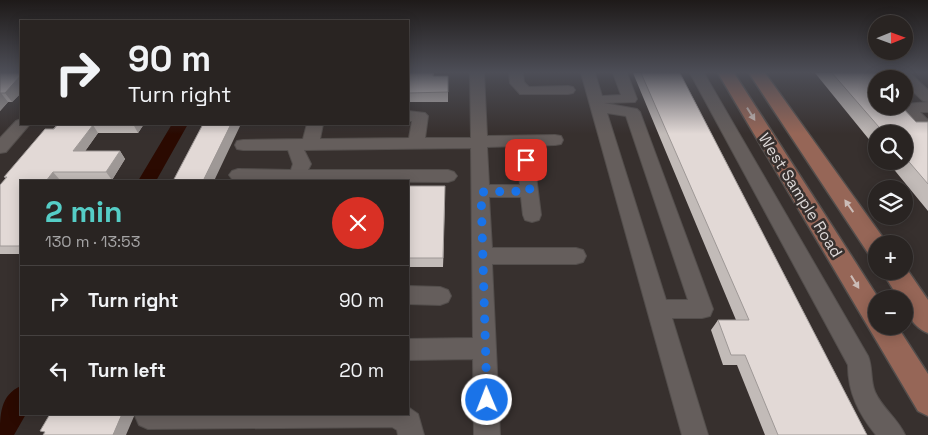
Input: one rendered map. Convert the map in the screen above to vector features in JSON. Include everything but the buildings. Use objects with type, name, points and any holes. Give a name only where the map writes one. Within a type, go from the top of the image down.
[{"type":"main road","name":"West Sample Road","points":[[739,93],[868,302]]},
{"type":"main road","name":"West Sample Road","points":[[771,93],[868,235]]},
{"type":"main road","points":[[900,280],[928,321]]},
{"type":"main road","name":"West Sample Road","points":[[888,335],[928,401]]},
{"type":"main road","points":[[893,335],[928,372]]},
{"type":"street","points":[[478,93],[488,435]]},
{"type":"street","points":[[594,93],[696,435]]},
{"type":"street","points":[[596,93],[632,112],[702,309],[658,309]]},
{"type":"street","points":[[601,93],[630,99],[628,93]]},
{"type":"street","points":[[708,93],[860,364],[860,384],[868,406],[892,435]]},
{"type":"street","points":[[913,98],[927,101]]},
{"type":"street","points":[[927,101],[910,107],[910,110],[928,129]]},
{"type":"street","points":[[414,116],[416,144]]},
{"type":"street","points":[[0,148],[21,125]]},
{"type":"street","points":[[297,176],[302,164],[302,145],[314,125]]},
{"type":"street","points":[[243,145],[479,143],[497,140],[555,140]]},
{"type":"street","points":[[526,160],[532,215]]},
{"type":"street","points":[[238,175],[448,176]]},
{"type":"street","points":[[481,192],[530,191]]},
{"type":"street","points":[[483,256],[576,256]]},
{"type":"street","points":[[409,295],[440,296]]},
{"type":"street","points":[[409,350],[486,348]]},
{"type":"street","points":[[148,416],[180,415]]},
{"type":"street","points":[[397,415],[409,423],[412,435]]},
{"type":"waterway","points":[[148,180],[179,125]]},
{"type":"waterway","points":[[0,435],[20,400]]},
{"type":"route","points":[[487,400],[481,192],[530,191],[526,160]]}]
